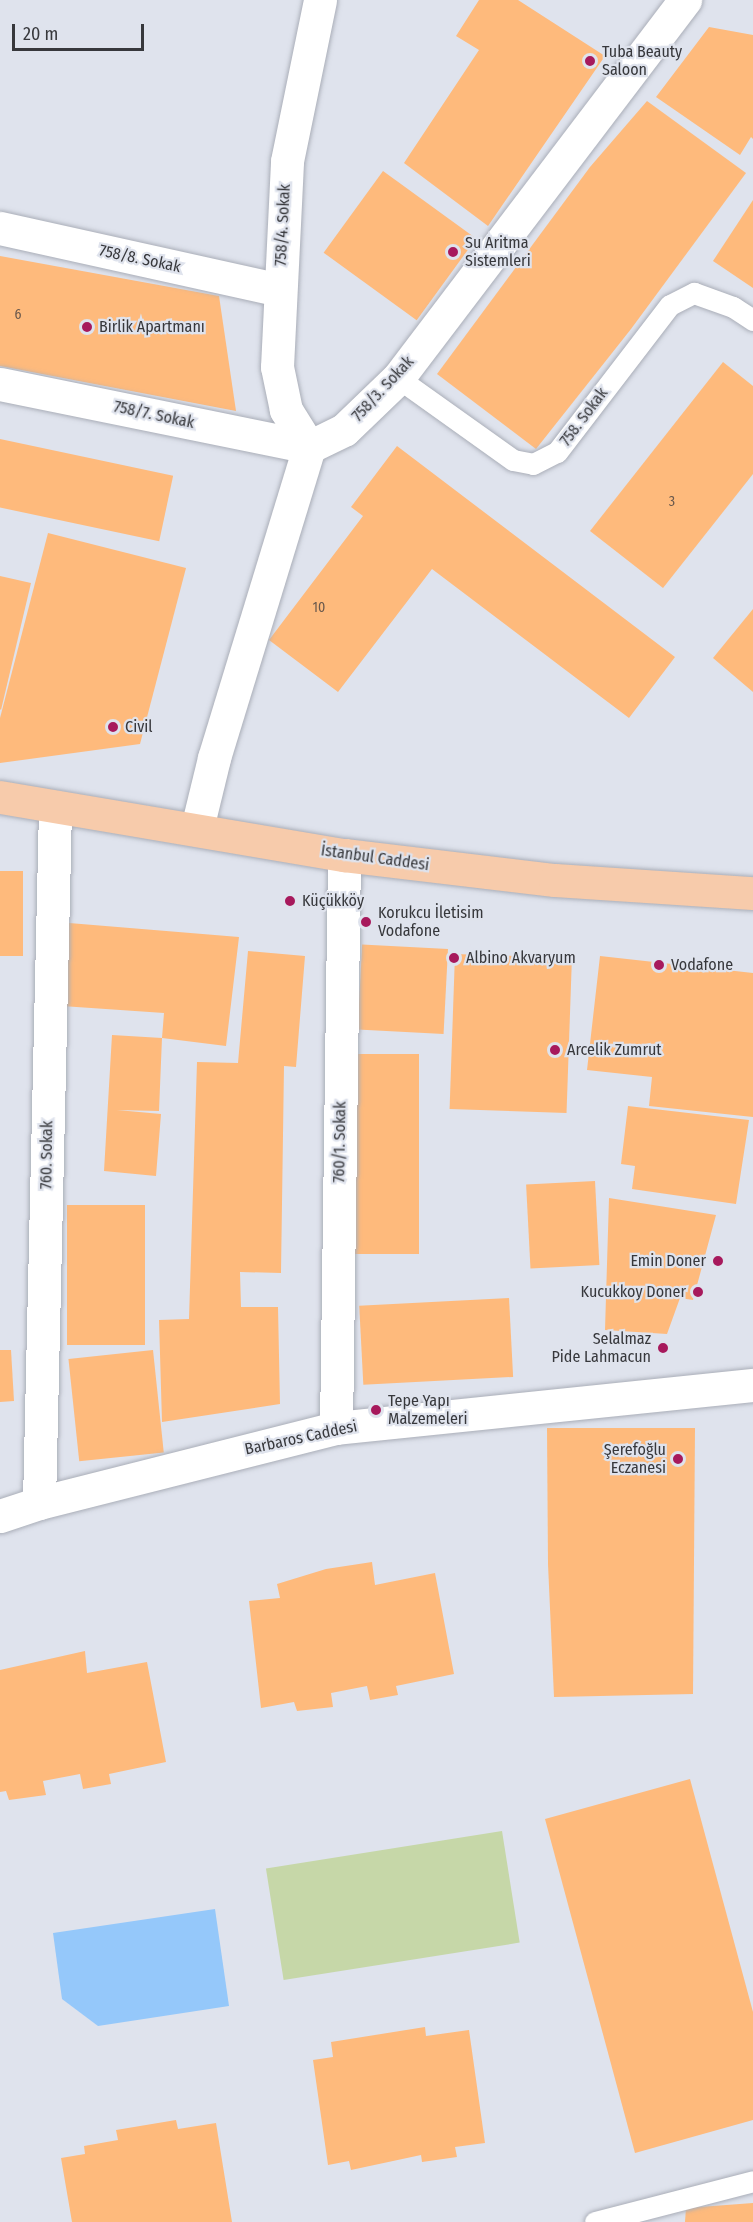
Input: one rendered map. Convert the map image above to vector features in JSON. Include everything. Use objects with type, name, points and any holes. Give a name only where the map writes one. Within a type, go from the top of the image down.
[{"type":"main road","name":"İstanbul Caddesi","points":[[0,797],[197,828],[344,855],[555,880],[753,893]]},
{"type":"street","name":"758/4. Sokak","points":[[309,447],[286,410],[277,367],[287,161],[320,0]]},
{"type":"street","name":"758/3. Sokak","points":[[309,447],[344,430],[398,378],[685,0]]},
{"type":"street","name":"758/8. Sokak","points":[[0,228],[279,290]]},
{"type":"street","name":"758/7. Sokak","points":[[0,384],[309,447]]},
{"type":"street","points":[[197,828],[214,758],[309,447]]},
{"type":"street","name":"760. Sokak","points":[[39,1503],[56,807]]},
{"type":"street","name":"760/1. Sokak","points":[[336,1428],[344,855]]},
{"type":"street","name":"Barbaros Caddesi","points":[[0,1516],[39,1503],[336,1428],[753,1385]]},
{"type":"lane","name":"758. Sokak","points":[[398,378],[513,460],[533,464],[557,452],[670,305],[694,292],[733,307],[753,320]]},
{"type":"lane","points":[[595,2222],[753,2181]]},
{"type":"green space","points":[[502,1831],[520,1943],[284,1980],[266,1868]]},
{"type":"water","points":[[215,1909],[229,2006],[98,2026],[62,1999],[53,1933]]},
{"type":"building","points":[[479,0],[518,0],[605,56],[488,226],[404,163],[479,50],[456,36]]},
{"type":"building","points":[[709,27],[753,35],[753,139],[751,137],[740,155],[656,97]]},
{"type":"building","points":[[647,101],[746,173],[631,329],[536,449],[437,374],[590,167]]},
{"type":"building","points":[[383,171],[476,239],[417,320],[324,253]]},
{"type":"building","points":[[753,200],[753,288],[713,261]]},
{"type":"building","points":[[0,256],[219,296],[236,411],[0,366]]},
{"type":"building","points":[[723,362],[753,386],[753,474],[663,588],[590,531]]},
{"type":"building","points":[[0,439],[173,476],[159,541],[0,507]]},
{"type":"building","points":[[397,446],[675,657],[629,718],[432,569],[338,692],[269,640],[363,516],[351,507]]},
{"type":"building","points":[[48,533],[186,568],[140,744],[0,763],[0,718]]},
{"type":"building","points":[[0,576],[31,583],[1,710],[0,709]]},
{"type":"building","points":[[753,609],[753,692],[713,658]]},
{"type":"building","points":[[0,871],[23,871],[23,956],[0,956]]},
{"type":"building","points":[[69,923],[239,937],[226,1046],[162,1038],[164,1013],[62,1006]]},
{"type":"building","points":[[362,944],[448,949],[444,1034],[358,1029]]},
{"type":"building","points":[[248,951],[305,956],[296,1067],[284,1066],[281,1273],[240,1272],[241,1307],[278,1307],[280,1404],[162,1422],[159,1320],[189,1319],[197,1062],[238,1063]]},
{"type":"building","points":[[455,954],[572,958],[567,1113],[450,1109]]},
{"type":"building","points":[[600,956],[753,973],[753,1117],[649,1106],[652,1077],[587,1070]]},
{"type":"building","points":[[112,1035],[162,1038],[159,1111],[117,1110],[161,1114],[156,1176],[104,1171]]},
{"type":"building","points":[[354,1054],[419,1054],[419,1254],[354,1254]]},
{"type":"building","points":[[628,1106],[749,1120],[736,1204],[632,1189],[635,1166],[621,1164]]},
{"type":"building","points":[[595,1181],[599,1265],[530,1268],[526,1185]]},
{"type":"building","points":[[609,1198],[716,1215],[693,1300],[680,1298],[667,1334],[605,1330]]},
{"type":"building","points":[[67,1205],[145,1205],[145,1345],[67,1345]]},
{"type":"building","points":[[509,1298],[513,1377],[363,1385],[359,1306]]},
{"type":"building","points":[[0,1350],[11,1350],[14,1401],[0,1402]]},
{"type":"building","points":[[153,1350],[164,1452],[79,1461],[68,1359]]},
{"type":"building","points":[[547,1428],[695,1428],[693,1694],[554,1697],[548,1564]]},
{"type":"building","points":[[372,1562],[375,1585],[435,1573],[454,1674],[396,1686],[398,1695],[370,1700],[367,1686],[331,1693],[333,1707],[297,1711],[294,1702],[261,1708],[249,1601],[280,1598],[277,1584],[326,1569]]},
{"type":"building","points":[[85,1651],[87,1673],[147,1662],[166,1762],[109,1774],[111,1784],[83,1789],[80,1774],[43,1781],[46,1795],[9,1800],[6,1791],[0,1792],[0,1670]]},
{"type":"building","points":[[690,1779],[753,2012],[753,2120],[635,2153],[545,1819]]},
{"type":"building","points":[[425,2027],[426,2036],[469,2030],[485,2143],[455,2147],[457,2157],[422,2162],[421,2155],[351,2170],[349,2161],[328,2165],[313,2060],[333,2057],[331,2042]]},
{"type":"building","points":[[176,2120],[178,2129],[216,2123],[232,2222],[72,2222],[61,2158],[85,2154],[84,2146],[118,2140],[116,2130]]},
{"type":"building","points":[[753,2203],[753,2222],[685,2222],[686,2208]]},
{"type":"place","name":"Tuba Beauty Saloon","points":[[590,61]]},
{"type":"place","name":"Su Aritma Sistemleri","points":[[453,252]]},
{"type":"place","name":"Birlik Apartmanı","points":[[87,327]]},
{"type":"place","name":"Civil","points":[[113,727]]},
{"type":"place","name":"Küçükköy","points":[[290,901]]},
{"type":"place","name":"Korukcu İletisim Vodafone","points":[[366,922]]},
{"type":"place","name":"Albino Akvaryum","points":[[454,958]]},
{"type":"place","name":"Vodafone","points":[[659,965]]},
{"type":"place","name":"Arcelik Zumrut","points":[[555,1050]]},
{"type":"place","name":"Emin Doner","points":[[718,1261]]},
{"type":"place","name":"Kucukkoy Doner","points":[[698,1292]]},
{"type":"place","name":"Selalmaz Pide Lahmacun","points":[[663,1348]]},
{"type":"place","name":"Tepe Yapı Malzemeleri","points":[[376,1410]]},
{"type":"place","name":"Şerefoğlu Eczanesi","points":[[678,1459]]}]
